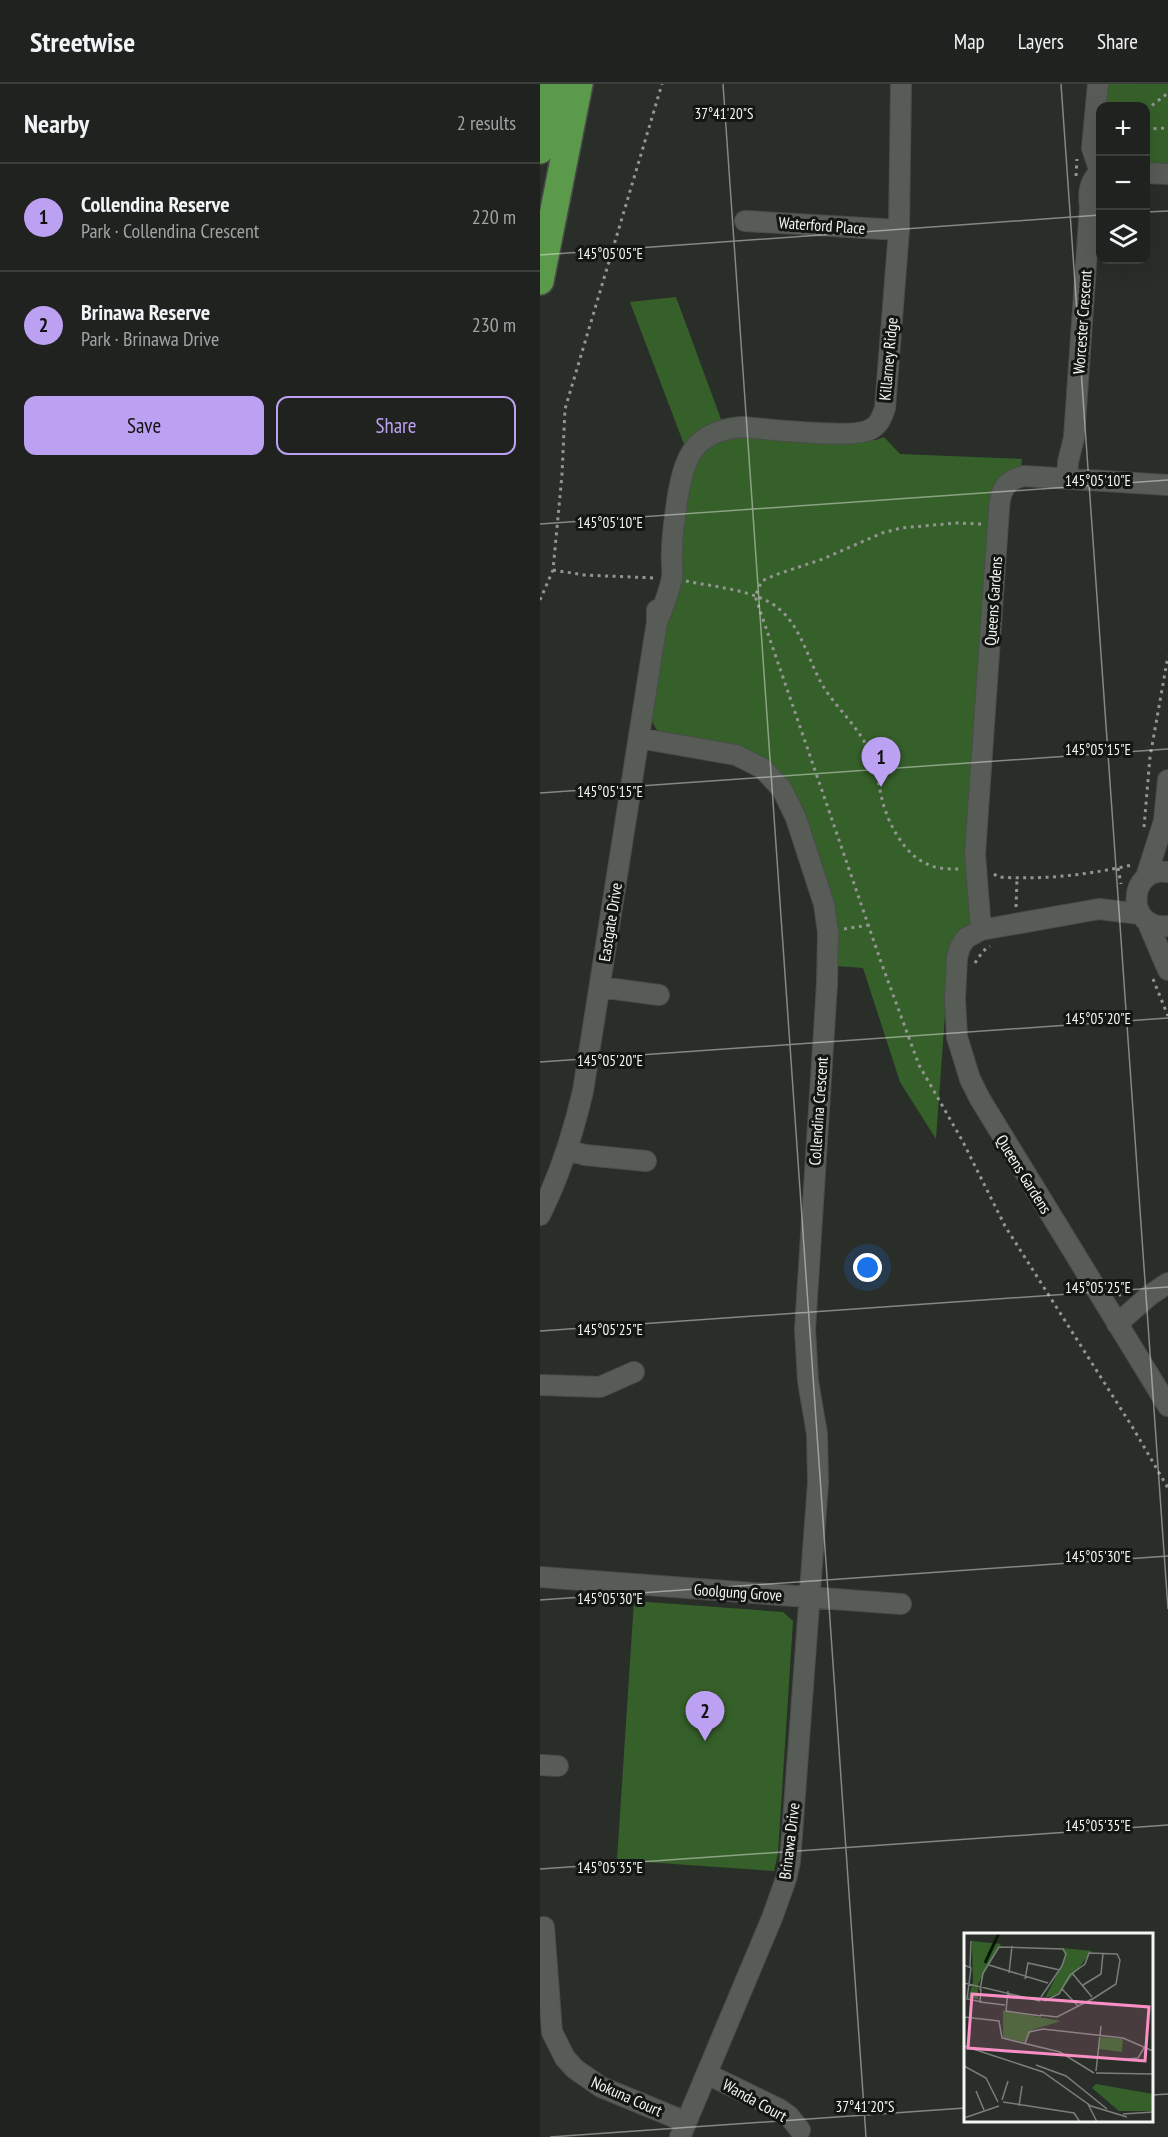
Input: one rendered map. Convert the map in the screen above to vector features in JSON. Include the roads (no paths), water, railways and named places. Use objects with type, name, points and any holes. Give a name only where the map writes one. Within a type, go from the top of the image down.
[{"type":"highway","points":[[540,150],[554,84]]},
{"type":"highway","points":[[540,281],[579,84]]},
{"type":"street","name":"Killarney Ridge","points":[[665,579],[684,466],[696,445],[715,432],[727,428],[850,434],[862,433],[876,426],[882,418],[885,408],[899,230],[901,84]]},
{"type":"street","name":"Worcester Crescent","points":[[1098,84],[1098,102]]},
{"type":"street","name":"Worcester Crescent","points":[[1096,145],[1092,148],[1096,160]]},
{"type":"street","points":[[1150,173],[1168,174]]},
{"type":"street","name":"Worcester Crescent","points":[[1071,479],[1068,462],[1074,438],[1090,207],[1088,194],[1090,184],[1096,175]]},
{"type":"street","name":"Worcester Crescent","points":[[1090,207],[1096,194]]},
{"type":"street","name":"Waterford Place","points":[[745,221],[899,230]]},
{"type":"street","name":"Queens Gardens","points":[[1168,485],[1024,476],[1010,481],[1002,491],[976,833],[977,876],[990,934],[966,938],[960,947],[957,957],[955,999],[957,1037],[966,1069],[980,1099],[1168,1406]]},
{"type":"street","name":"Eastgate Drive","points":[[540,1215],[554,1187],[567,1150],[583,1090],[665,579]]},
{"type":"street","name":"Collendina Crescent","points":[[639,738],[730,753],[762,768],[773,778],[789,801],[824,904],[828,932],[827,984],[805,1312],[805,1355],[817,1434],[818,1459],[809,1597]]},
{"type":"street","points":[[1160,971],[1136,896],[1161,849],[1168,780]]},
{"type":"street","points":[[990,934],[1099,909],[1154,873],[1168,872]]},
{"type":"street","points":[[1099,909],[1144,918],[1156,926],[1168,926]]},
{"type":"street","points":[[600,987],[659,995]]},
{"type":"street","points":[[567,1150],[585,1155],[646,1161]]},
{"type":"street","points":[[1113,1318],[1144,1289],[1168,1283]]},
{"type":"street","points":[[540,1384],[600,1387],[634,1372]]},
{"type":"street","name":"Goolgung Grove","points":[[540,1578],[901,1604]]},
{"type":"street","name":"Brinawa Drive","points":[[683,2130],[772,1918],[788,1870],[809,1597]]},
{"type":"street","name":"Nokuna Court","points":[[544,1927],[552,2032],[565,2058],[575,2069],[601,2087],[683,2130]]},
{"type":"street","name":"Wanda Court","points":[[707,2074],[779,2109],[789,2116],[800,2130]]},
{"type":"place","name":"Collendina Reserve","points":[[881,787]]},
{"type":"place","name":"Brinawa Reserve","points":[[705,1741]]}]
